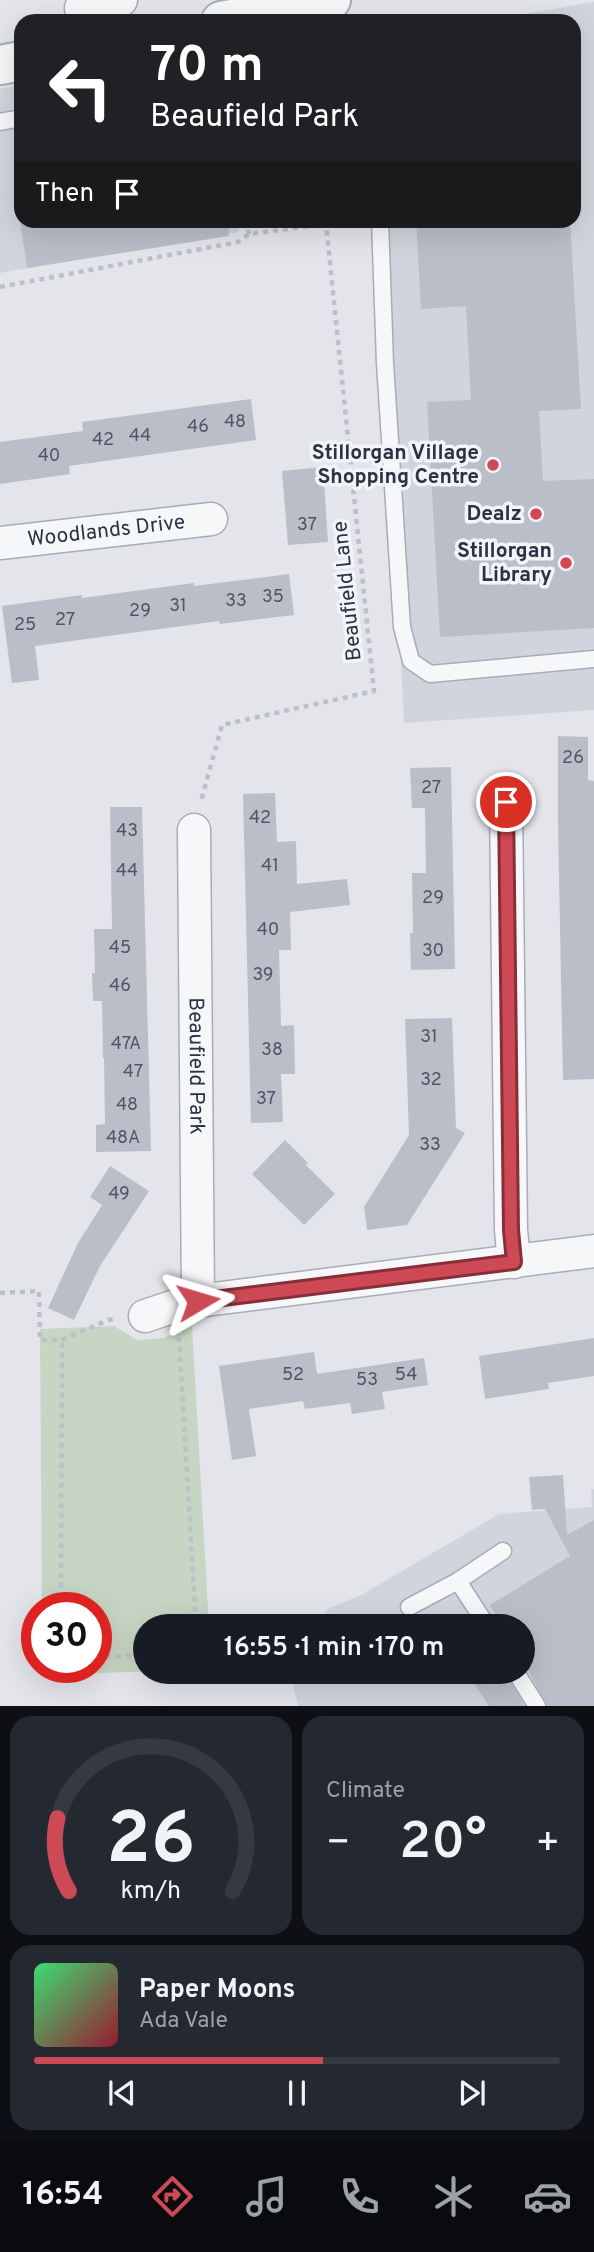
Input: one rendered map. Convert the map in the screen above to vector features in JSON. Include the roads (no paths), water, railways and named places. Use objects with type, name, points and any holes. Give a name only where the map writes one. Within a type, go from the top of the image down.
[{"type":"street","points":[[81,14],[80,8],[121,0]]},
{"type":"street","points":[[258,14],[331,0]]},
{"type":"street","name":"Woodlands Drive","points":[[0,543],[211,519]]},
{"type":"street","points":[[506,802],[511,1230],[514,1262]]},
{"type":"street","name":"Beaufield Park","points":[[188,1303],[194,830]]},
{"type":"street","points":[[145,1316],[188,1303],[594,1251]]},
{"type":"lane","points":[[380,228],[385,363],[402,627],[411,661],[430,674],[594,659]]},
{"type":"lane","points":[[409,1607],[458,1581],[503,1551]]},
{"type":"lane","points":[[458,1581],[479,1614]]},
{"type":"lane","points":[[523,1684],[537,1706]]},
{"type":"place","name":"Stillorgan Village Shopping Centre","points":[[493,465]]},
{"type":"place","name":"Dealz","points":[[536,514]]},
{"type":"place","name":"Stillorgan Library","points":[[566,563]]}]
